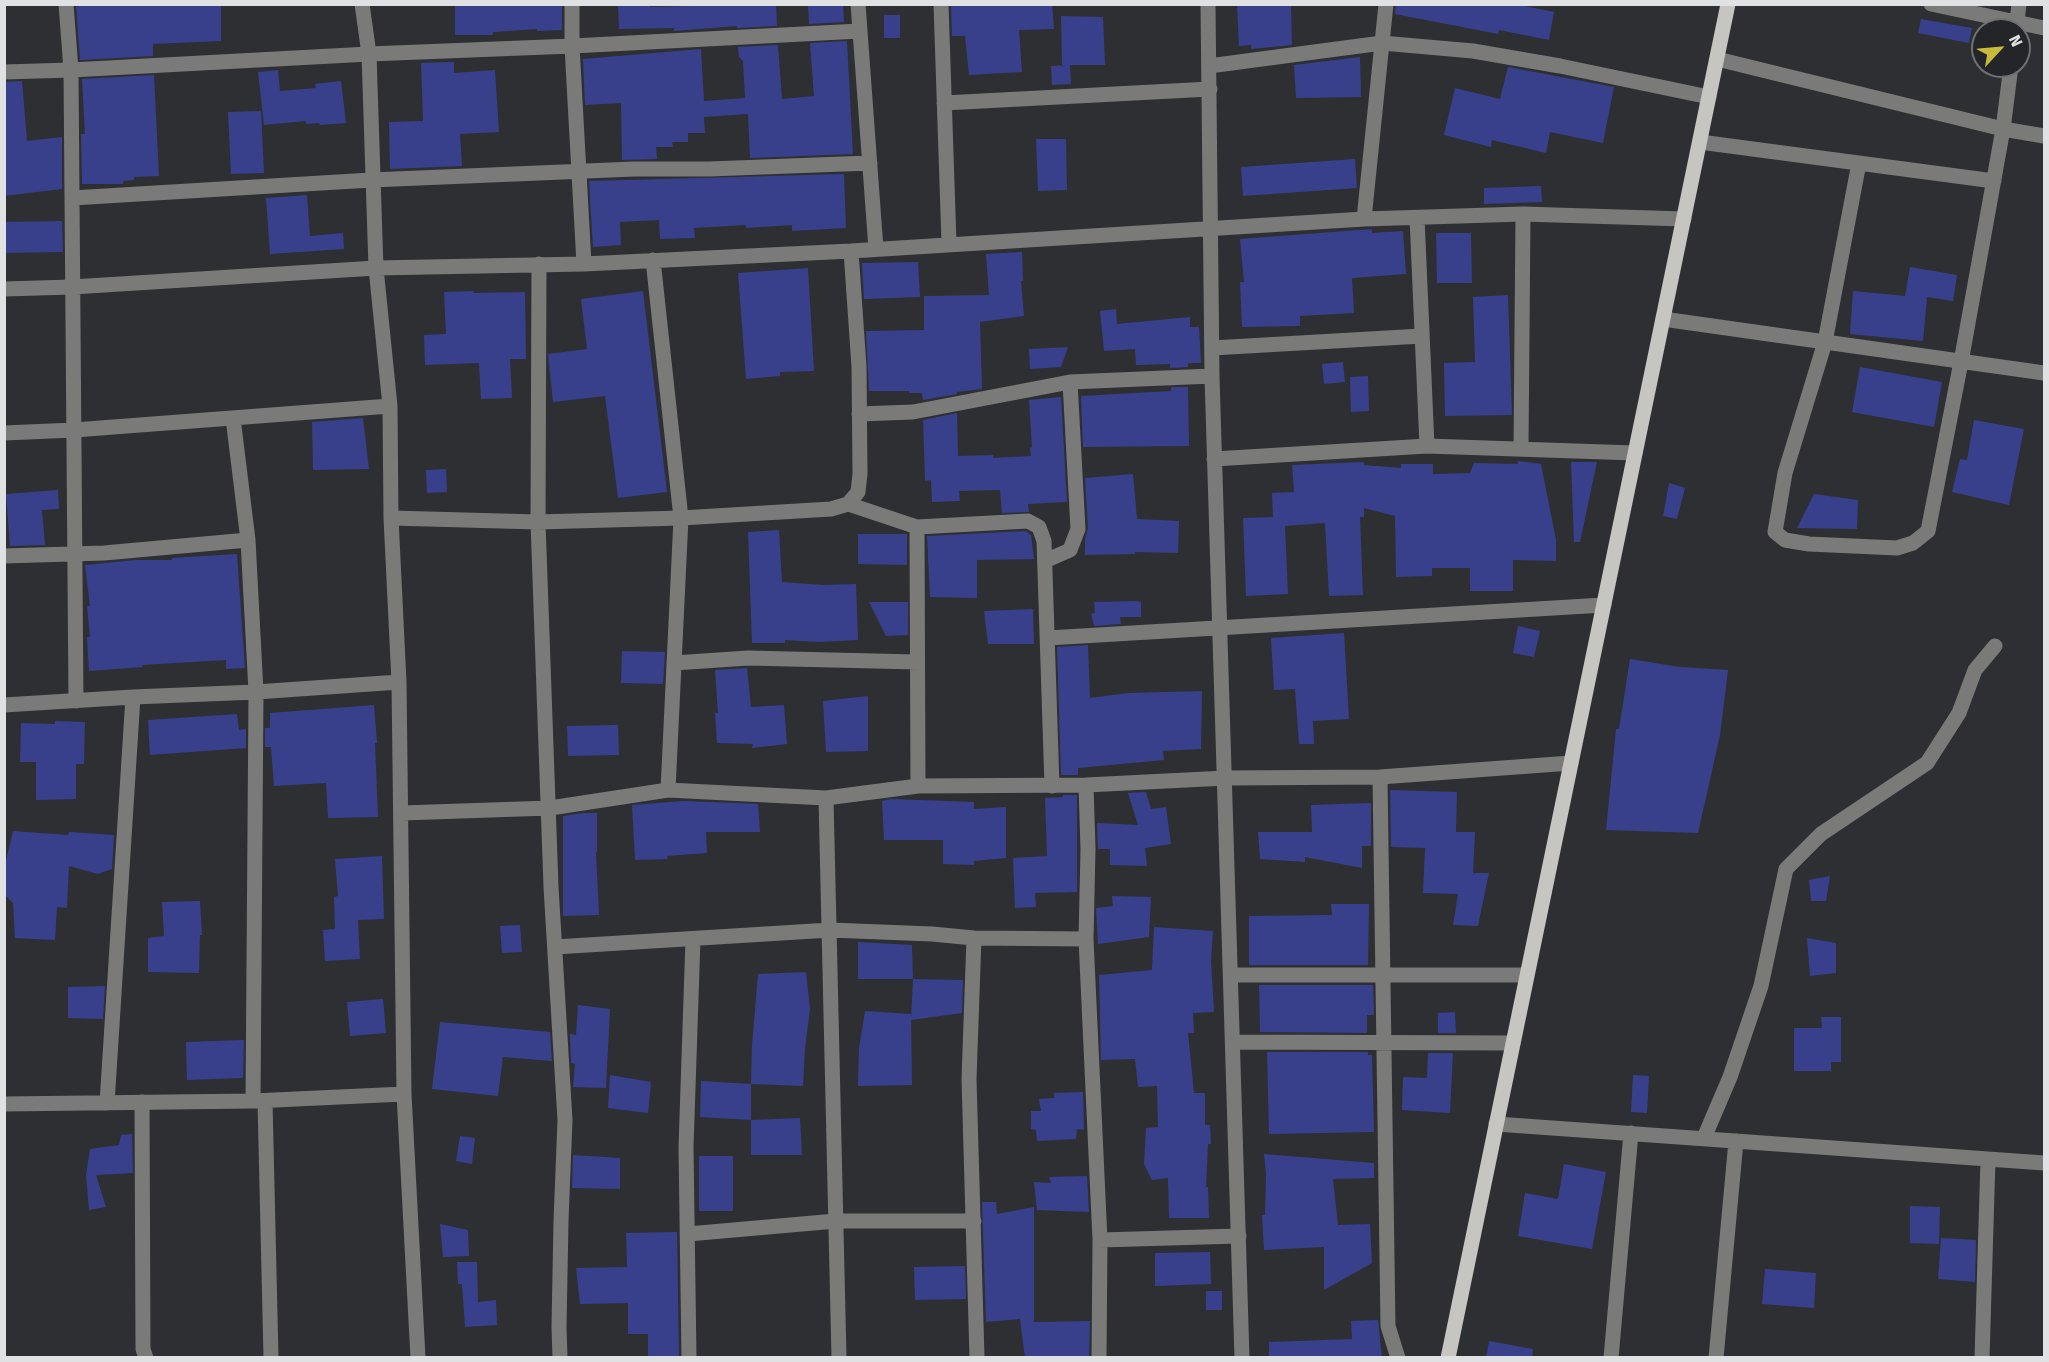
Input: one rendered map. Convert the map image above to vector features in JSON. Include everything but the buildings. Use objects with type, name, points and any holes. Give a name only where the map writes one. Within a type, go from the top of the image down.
[{"type":"main road","points":[[1448,1358],[1728,4]]},
{"type":"street","points":[[66,4],[71,70],[76,701]]},
{"type":"street","points":[[362,4],[369,54],[371,180],[376,268],[390,406],[391,518],[399,682],[402,813],[404,1094],[418,1358]]},
{"type":"street","points":[[572,4],[572,46],[584,264]]},
{"type":"street","points":[[858,4],[876,249]]},
{"type":"street","points":[[941,4],[949,243]]},
{"type":"street","points":[[1208,4],[1214,459],[1226,778],[1242,1358]]},
{"type":"street","points":[[1364,219],[1386,4]]},
{"type":"street","points":[[1931,4],[1985,18]]},
{"type":"street","points":[[4,72],[860,32]]},
{"type":"street","points":[[1209,66],[1382,43],[1484,52],[1709,97]]},
{"type":"street","points":[[1717,59],[2003,129],[2044,136]]},
{"type":"street","points":[[1859,163],[1825,342],[1785,473],[1775,532],[1785,540],[1809,544],[1898,548],[1913,543],[1928,531],[1994,181],[2009,78]]},
{"type":"street","points":[[944,103],[1210,89]]},
{"type":"street","points":[[1700,141],[1994,181]]},
{"type":"street","points":[[72,198],[371,180],[634,169],[709,169],[870,163]]},
{"type":"street","points":[[1521,449],[1523,214]]},
{"type":"street","points":[[4,289],[72,287],[376,268],[584,264],[851,251],[949,243],[1364,219],[1523,214],[1684,219]]},
{"type":"street","points":[[1417,218],[1426,446]]},
{"type":"street","points":[[391,518],[538,522],[681,519],[831,509],[848,504],[858,492],[860,474],[859,367],[851,251]]},
{"type":"street","points":[[653,260],[681,519],[668,790]]},
{"type":"street","points":[[539,264],[538,522],[555,947],[565,1120],[561,1221],[560,1358]]},
{"type":"street","points":[[1663,319],[2044,373]]},
{"type":"street","points":[[1212,348],[1422,336]]},
{"type":"street","points":[[859,414],[913,412],[1070,382],[1212,376]]},
{"type":"street","points":[[1045,561],[1070,550],[1078,529],[1070,382]]},
{"type":"street","points":[[4,433],[74,430],[390,406]]},
{"type":"street","points":[[233,418],[248,540],[256,692],[259,1101],[271,1358]]},
{"type":"street","points":[[1214,459],[1426,446],[1635,453]]},
{"type":"street","points":[[848,504],[917,527],[1028,521],[1039,527],[1044,541],[1052,786]]},
{"type":"street","points":[[917,527],[918,786]]},
{"type":"street","points":[[4,556],[75,554],[248,540]]},
{"type":"street","points":[[1048,638],[1604,605]]},
{"type":"street","points":[[1704,1138],[1730,1077],[1761,986],[1786,869],[1821,834],[1927,763],[1959,713],[1975,670],[1995,646]]},
{"type":"street","points":[[674,663],[748,658],[917,662]]},
{"type":"street","points":[[4,705],[399,682]]},
{"type":"street","points":[[107,1103],[133,697]]},
{"type":"street","points":[[402,813],[550,808],[668,790],[826,798],[918,786],[1052,786],[1226,778],[1380,777],[1571,763]]},
{"type":"street","points":[[1380,777],[1388,1326],[1398,1358]]},
{"type":"street","points":[[1086,785],[1088,849],[1086,939],[1100,1240],[1099,1358]]},
{"type":"street","points":[[826,798],[839,1358]]},
{"type":"street","points":[[555,947],[830,930],[974,938],[1086,939]]},
{"type":"street","points":[[974,938],[969,1079],[977,1358]]},
{"type":"street","points":[[689,1358],[686,1147],[693,939]]},
{"type":"street","points":[[1231,975],[1527,975]]},
{"type":"street","points":[[1233,1042],[1513,1043]]},
{"type":"street","points":[[4,1104],[259,1101],[404,1094]]},
{"type":"street","points":[[142,1102],[143,1349],[146,1358]]},
{"type":"street","points":[[1496,1124],[2044,1163]]},
{"type":"street","points":[[1611,1358],[1631,1133]]},
{"type":"street","points":[[1716,1358],[1736,1141]]},
{"type":"street","points":[[1982,1358],[1988,1159]]},
{"type":"street","points":[[688,1234],[836,1221],[974,1221]]},
{"type":"street","points":[[1100,1240],[1239,1236]]}]
